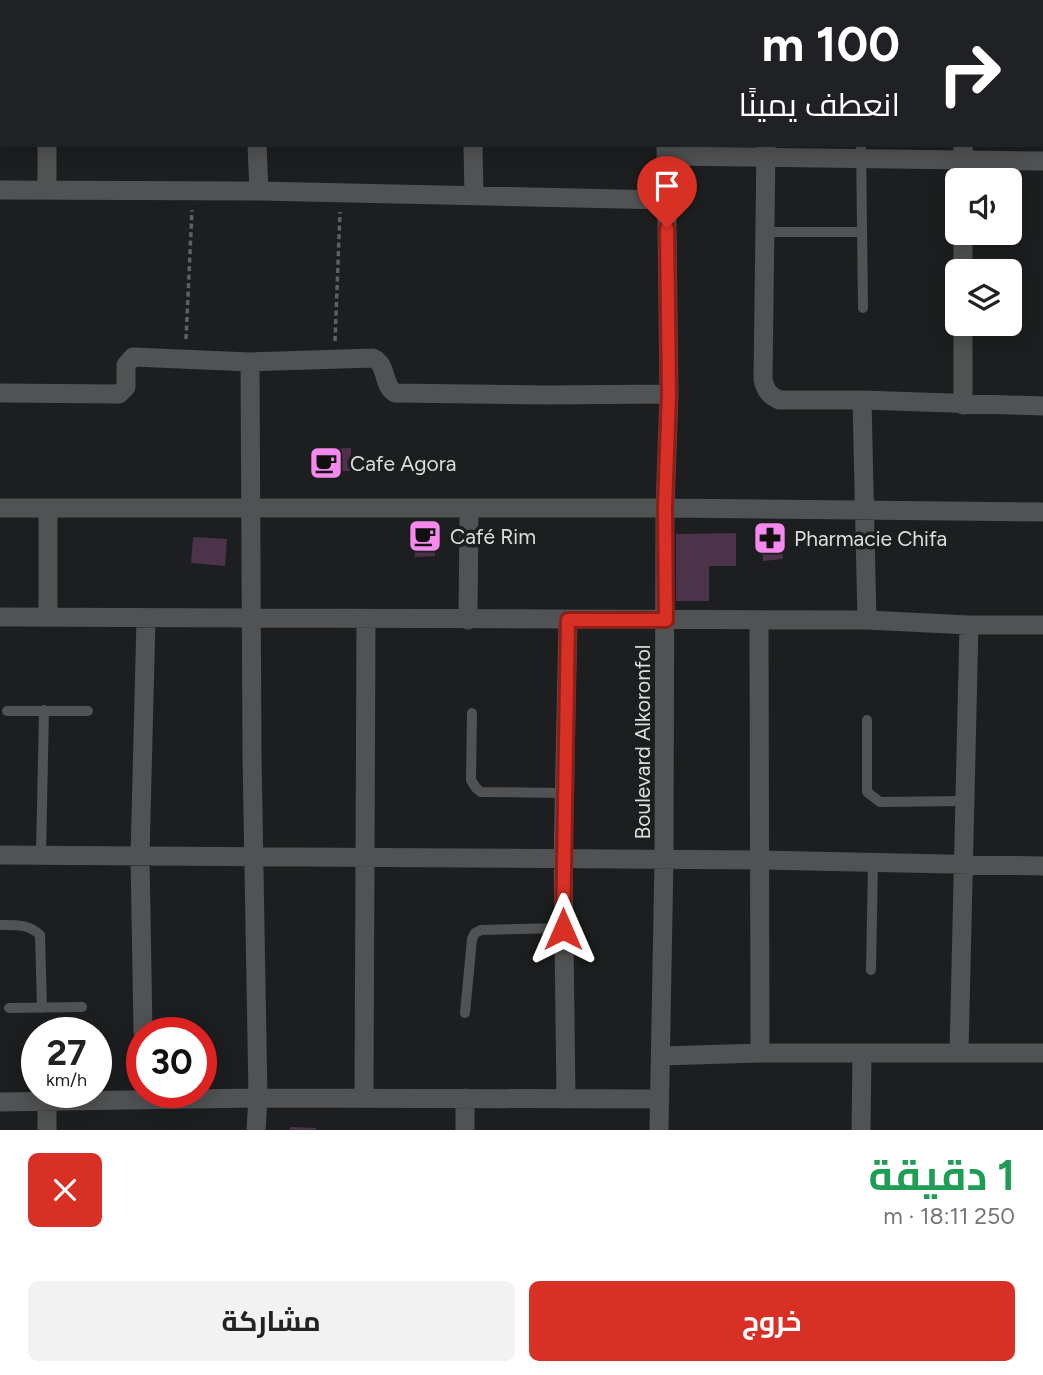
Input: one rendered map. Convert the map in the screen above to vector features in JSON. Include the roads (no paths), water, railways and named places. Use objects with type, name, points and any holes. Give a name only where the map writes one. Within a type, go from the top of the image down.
[{"type":"street","points":[[47,147],[47,190]]},
{"type":"street","points":[[257,147],[259,191]]},
{"type":"street","points":[[473,147],[474,196]]},
{"type":"street","points":[[667,151],[860,152],[963,162],[1043,161]]},
{"type":"street","name":"Boulevard Alkoronfol","points":[[659,1130],[664,859],[665,508],[669,394],[667,151]]},
{"type":"street","points":[[766,152],[765,388],[771,395],[779,400],[1043,406]]},
{"type":"street","points":[[0,190],[259,191],[666,200]]},
{"type":"street","points":[[963,336],[963,405]]},
{"type":"street","points":[[0,393],[119,394],[126,387],[126,365],[133,357],[250,362],[378,360],[388,386],[395,393],[669,394]]},
{"type":"street","points":[[250,362],[258,1098],[256,1130]]},
{"type":"street","points":[[862,400],[867,620]]},
{"type":"street","points":[[0,508],[665,508],[1043,512]]},
{"type":"street","points":[[48,508],[48,617]]},
{"type":"street","points":[[468,620],[469,508]]},
{"type":"street","points":[[0,617],[867,620],[969,625],[1043,625]]},
{"type":"street","points":[[143,1017],[140,856],[146,619]]},
{"type":"street","points":[[364,1098],[366,619]]},
{"type":"street","points":[[566,1098],[563,859],[568,620]]},
{"type":"street","points":[[759,620],[760,1053]]},
{"type":"street","points":[[959,1053],[969,625]]},
{"type":"street","points":[[0,855],[761,860],[1043,866]]},
{"type":"street","points":[[662,1056],[760,1053],[1043,1053]]},
{"type":"street","points":[[861,1130],[862,1053]]},
{"type":"street","points":[[217,1097],[660,1099]]},
{"type":"street","points":[[465,1098],[465,1130]]},
{"type":"street","points":[[0,1102],[21,1102]]},
{"type":"street","points":[[47,1108],[47,1130]]},
{"type":"lane","points":[[860,152],[863,308]]},
{"type":"lane","points":[[765,232],[862,232]]},
{"type":"lane","points":[[7,710],[88,711]]},
{"type":"lane","points":[[41,855],[44,710]]},
{"type":"lane","points":[[472,713],[471,780],[476,788],[481,792],[564,793]]},
{"type":"lane","points":[[867,720],[867,792],[872,798],[880,802],[964,801]]},
{"type":"lane","points":[[871,970],[873,863]]},
{"type":"lane","points":[[0,925],[21,925],[34,929],[40,935],[42,1008]]},
{"type":"lane","points":[[466,1013],[472,939],[475,933],[481,930],[563,929]]},
{"type":"lane","points":[[9,1008],[82,1007]]},
{"type":"place","name":"Cafe Agora","points":[[326,463]]},
{"type":"place","name":"Café Rim","points":[[425,536]]},
{"type":"place","name":"Pharmacie Chifa","points":[[770,538]]}]
